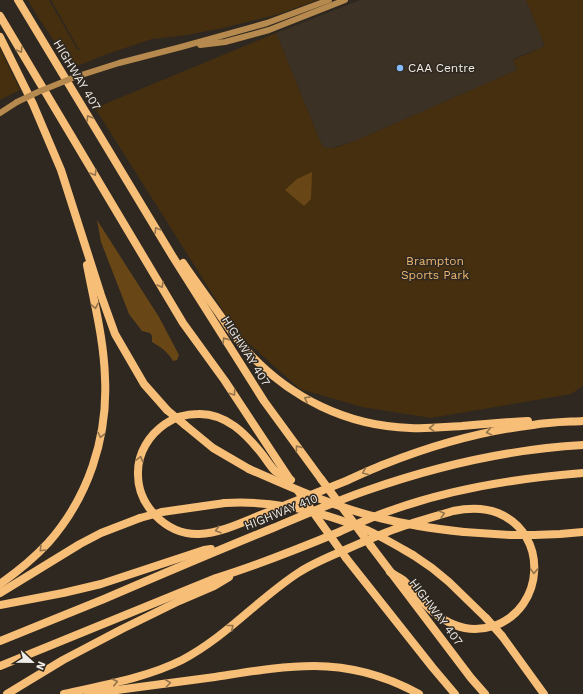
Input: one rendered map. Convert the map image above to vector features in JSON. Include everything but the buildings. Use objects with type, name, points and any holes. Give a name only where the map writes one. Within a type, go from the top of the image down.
[{"type":"highway","name":"HIGHWAY 407","points":[[18,0],[173,258],[264,401],[390,572],[471,678],[485,694]]},
{"type":"highway","points":[[0,16],[183,323],[228,386],[298,491],[346,558],[455,694]]},
{"type":"highway","points":[[0,38],[33,104],[61,170],[115,334],[144,384],[167,410],[213,448],[249,469],[348,509],[411,525],[464,532],[511,535],[583,532]]},
{"type":"highway","points":[[0,584],[26,564],[41,550],[64,522],[77,501],[96,456],[103,427],[106,400],[106,378],[98,323],[84,252],[84,240]]},
{"type":"highway","points":[[173,258],[183,264],[235,337],[262,366],[293,391],[338,414],[377,425],[410,428],[583,419]]},
{"type":"highway","points":[[291,480],[276,471],[255,446],[238,429],[223,419],[206,414],[187,414],[175,418],[159,428],[146,443],[141,454],[138,470],[139,483],[143,496],[152,513],[165,524],[180,531],[205,534],[221,530],[422,450],[489,432],[534,424],[583,419]]},
{"type":"highway","name":"HIGHWAY 410","points":[[0,641],[225,547],[366,491],[408,477],[452,465],[552,447],[583,445]]},
{"type":"highway","points":[[0,666],[216,578],[240,571],[301,548],[394,509],[433,497],[468,489],[512,481],[583,473]]},
{"type":"highway","points":[[0,593],[100,533],[140,518],[162,512],[225,503],[246,502],[306,510],[324,514],[371,532],[413,555],[432,568],[449,582],[486,618],[502,636],[544,694]]},
{"type":"highway","points":[[64,694],[131,678],[155,671],[182,660],[217,638],[278,587],[314,564],[395,529],[453,511],[479,509],[505,516],[518,527],[525,536],[530,546],[535,566],[534,578],[528,597],[519,609],[504,622],[490,627],[477,629],[456,626],[441,618],[432,612],[403,580],[390,572]]},
{"type":"highway","points":[[0,605],[101,584],[204,550],[225,547]]},
{"type":"highway","points":[[7,694],[63,660],[179,601],[214,586],[240,571]]},
{"type":"highway","points":[[88,694],[282,668],[315,666],[352,670],[371,674],[391,681],[419,694]]},
{"type":"main road","points":[[0,112],[38,92],[75,77],[119,63],[267,23],[330,0]]},
{"type":"main road","points":[[181,47],[225,42],[262,32],[345,0]]},
{"type":"shaded area","points":[[360,0],[526,0],[545,46],[513,59],[517,70],[355,141],[328,149],[321,143],[276,33]]},
{"type":"shaded area","points":[[312,172],[311,199],[304,206],[285,190],[297,179]]},
{"type":"shaded area","points":[[97,220],[159,317],[179,355],[177,360],[173,361],[164,350],[152,342],[152,336],[150,333],[142,331],[129,314],[101,242]]},
{"type":"green space","points":[[28,0],[49,0],[77,49],[84,50],[78,48],[51,0],[317,0],[279,14],[223,28],[187,35],[152,39],[107,54],[72,68]]},
{"type":"green space","name":"Brampton Sports Park","points":[[526,0],[583,0],[583,386],[571,394],[431,418],[362,407],[300,389],[237,333],[95,108],[276,33],[321,143],[326,148],[336,147],[355,141],[517,70],[513,60],[545,46]]},
{"type":"green space","points":[[0,49],[20,90],[0,100]]},
{"type":"place","name":"CAA Centre","points":[[400,68]]}]
